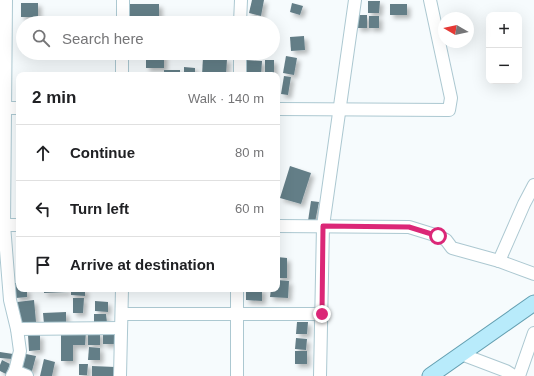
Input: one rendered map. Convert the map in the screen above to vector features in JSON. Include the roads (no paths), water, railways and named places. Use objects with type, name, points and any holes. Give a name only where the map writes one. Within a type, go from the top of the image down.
[{"type":"main road","points":[[430,376],[534,303]]},
{"type":"street","points":[[6,0],[2,108],[2,225],[10,300],[17,329],[20,351],[13,373],[27,376]]},
{"type":"street","points":[[123,0],[123,16]]},
{"type":"street","points":[[240,16],[241,0]]},
{"type":"street","points":[[320,376],[323,226],[355,0]]},
{"type":"street","points":[[280,109],[449,110],[451,98],[430,0]]},
{"type":"street","points":[[122,60],[122,72]]},
{"type":"street","points":[[240,60],[240,72]]},
{"type":"street","points":[[2,108],[16,108]]},
{"type":"street","points":[[499,261],[534,185]]},
{"type":"street","points":[[2,225],[16,225]]},
{"type":"street","points":[[280,226],[409,227],[438,236],[446,240],[452,248],[499,261],[534,274]]},
{"type":"street","points":[[120,376],[122,292]]},
{"type":"street","points":[[237,292],[237,376]]},
{"type":"street","points":[[122,314],[322,314]]},
{"type":"street","points":[[17,329],[122,328]]},
{"type":"street","points":[[519,376],[534,333]]},
{"type":"street","points":[[461,354],[506,371],[514,376]]}]
